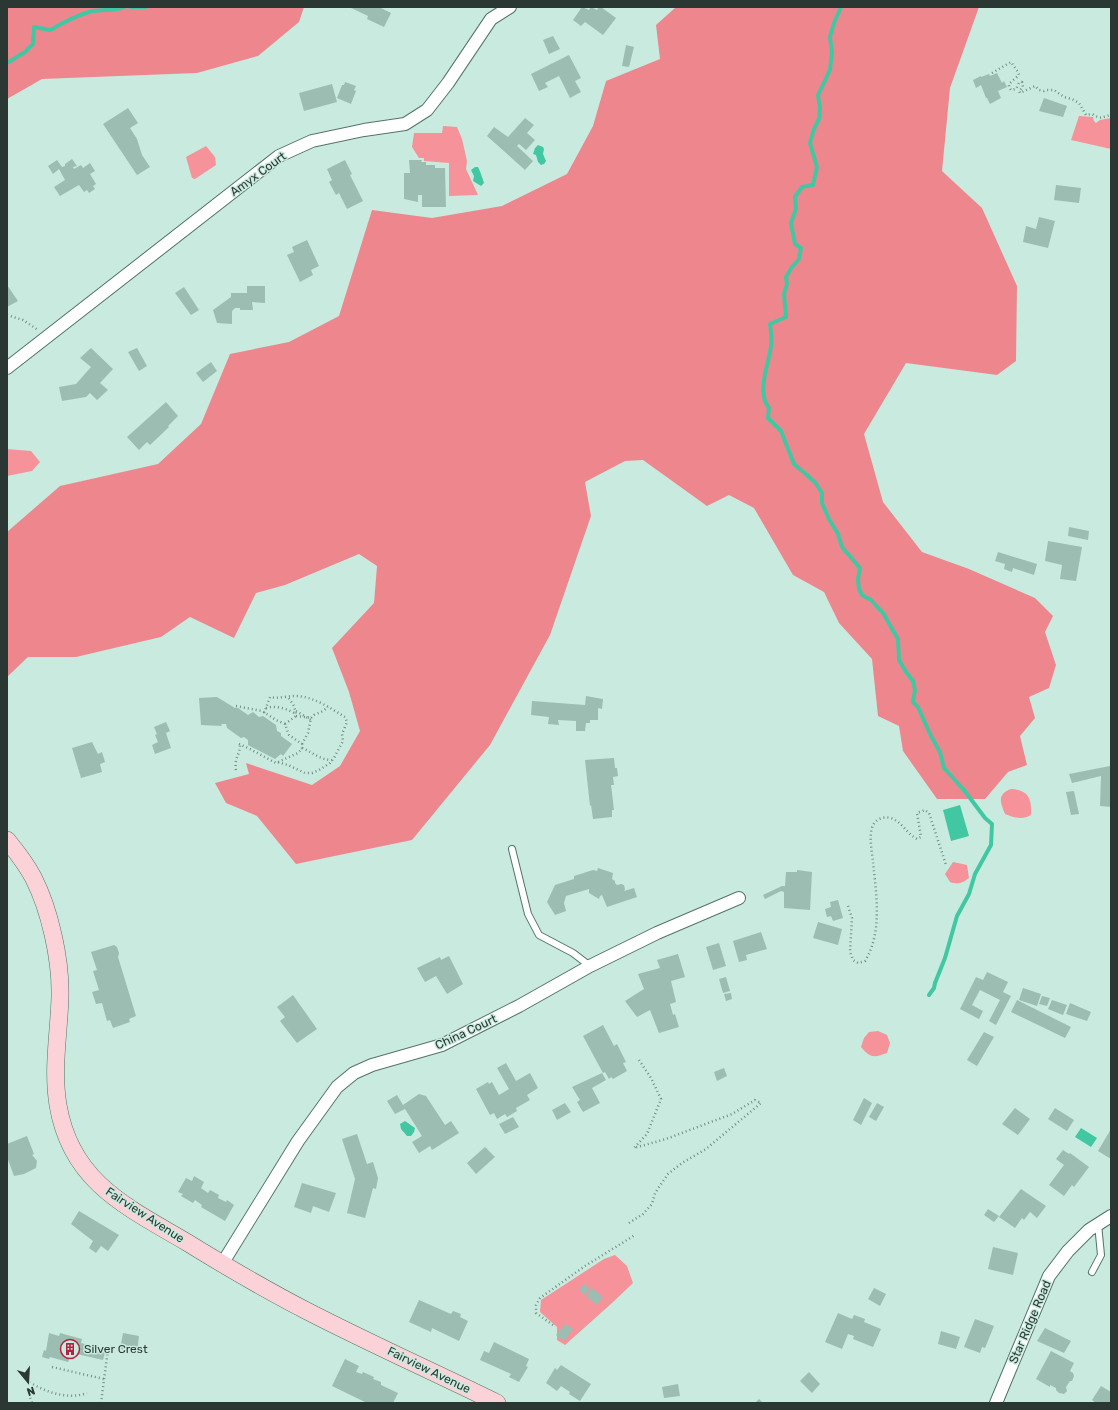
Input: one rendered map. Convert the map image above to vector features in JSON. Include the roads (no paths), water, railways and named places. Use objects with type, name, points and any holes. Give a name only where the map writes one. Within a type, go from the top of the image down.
[{"type":"main road","name":"Fairview Avenue","points":[[7,840],[32,876],[47,910],[58,959],[60,996],[55,1070],[57,1102],[64,1130],[71,1147],[79,1160],[93,1177],[112,1196],[222,1264],[306,1311],[497,1403]]},
{"type":"street","name":"Amyx Court","points":[[7,368],[279,156],[312,141],[364,130],[405,124],[427,110],[448,83],[491,19],[510,7]]},
{"type":"street","name":"China Court","points":[[222,1264],[298,1141],[337,1087],[354,1074],[372,1065],[442,1045],[519,1006],[590,966],[657,933],[739,898]]},
{"type":"street","name":"Star Ridge Road","points":[[996,1403],[1049,1276],[1068,1251],[1089,1230],[1111,1216]]},
{"type":"lane","points":[[512,849],[528,914],[539,935],[572,953],[590,966]]},
{"type":"lane","points":[[1092,1272],[1101,1255],[1098,1224]]},
{"type":"waterway","points":[[7,63],[25,52],[33,44],[34,27],[50,30],[87,12],[124,7]]},
{"type":"waterway","points":[[130,7],[146,7]]},
{"type":"waterway","points":[[841,7],[830,37],[832,52],[830,70],[818,95],[820,108],[819,119],[810,143],[817,167],[813,185],[802,187],[795,197],[796,209],[791,223],[795,244],[801,248],[799,259],[786,277],[787,284],[784,294],[786,317],[770,324],[770,353],[763,386],[765,401],[769,408],[768,418],[781,431],[794,464],[815,482],[822,493],[822,503],[838,534],[842,547],[860,568],[858,579],[859,589],[862,595],[871,600],[883,613],[898,639],[899,660],[913,681],[915,690],[913,702],[918,707],[940,752],[944,768],[964,790],[985,818],[992,824],[991,845],[975,874],[969,894],[957,916],[945,958],[934,988],[929,995]]},
{"type":"place","name":"Silver Crest","points":[[70,1349]]}]
